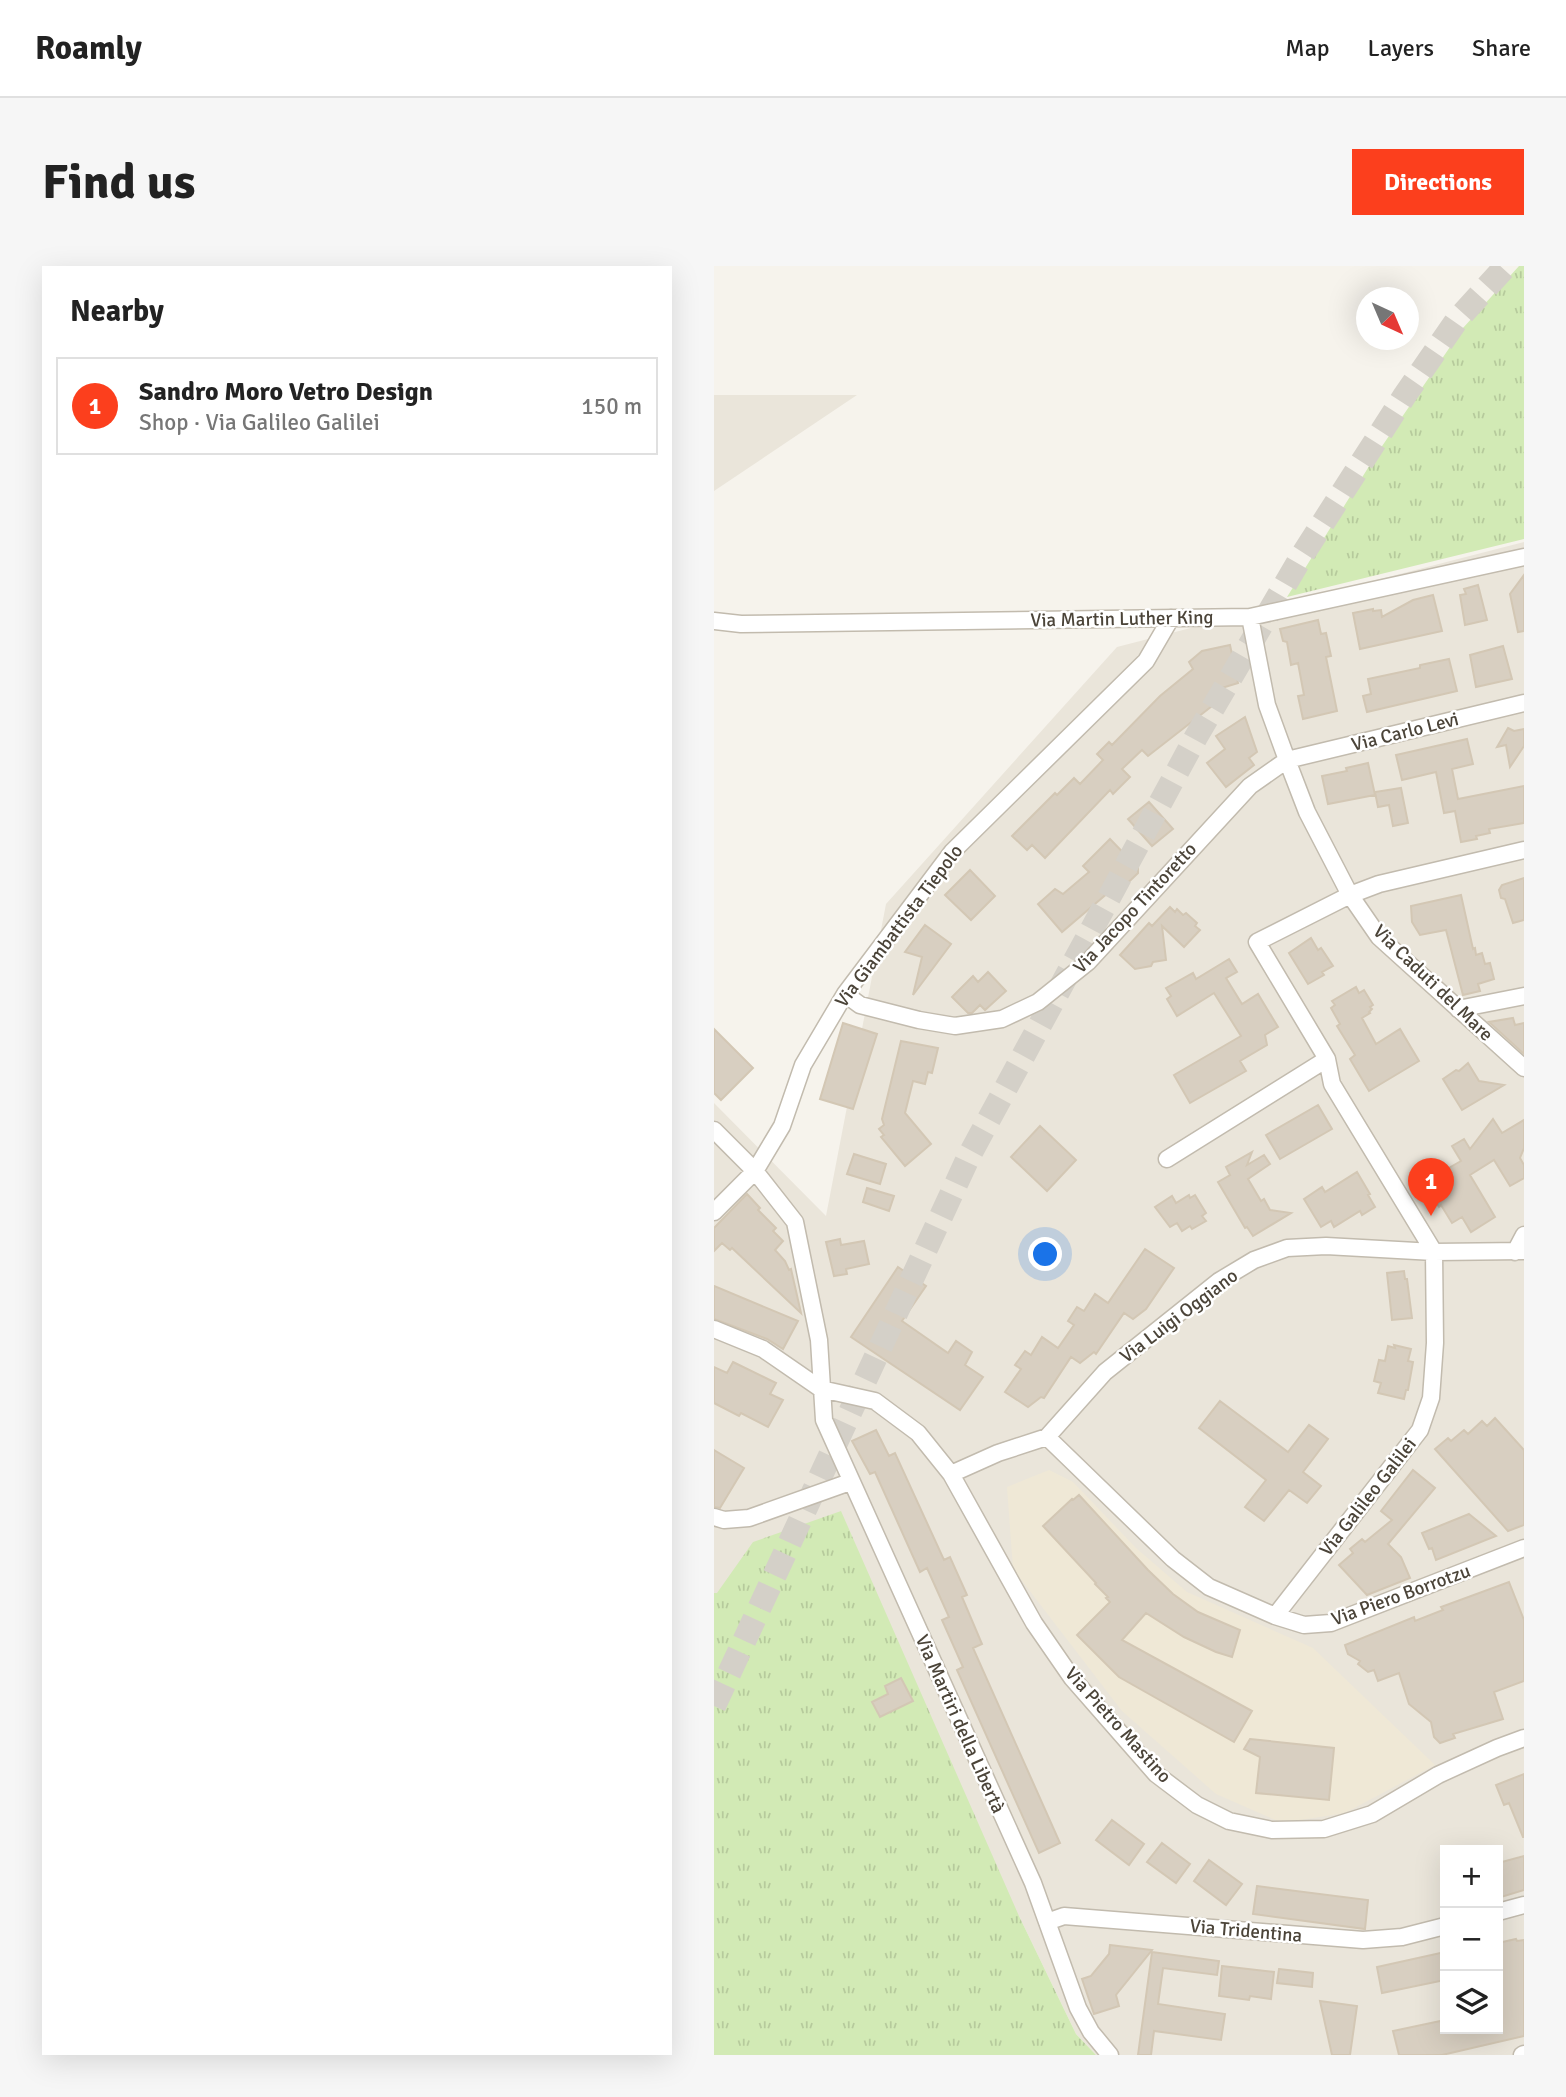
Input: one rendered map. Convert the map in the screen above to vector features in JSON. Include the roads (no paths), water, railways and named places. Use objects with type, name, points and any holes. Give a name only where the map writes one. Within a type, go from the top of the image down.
[{"type":"street","name":"Via Martin Luther King","points":[[714,621],[741,624],[1250,617],[1524,557]]},
{"type":"street","name":"Via Caduti del Mare","points":[[1250,617],[1268,705],[1287,760],[1307,812],[1350,895],[1379,937],[1524,1068]]},
{"type":"street","name":"Via Giambattista Tiepolo","points":[[714,1212],[755,1171],[782,1126],[803,1066],[845,994],[952,852],[1146,661],[1171,618]]},
{"type":"street","name":"Via Carlo Levi","points":[[1287,760],[1524,703]]},
{"type":"street","name":"Via Jacopo Tintoretto","points":[[845,994],[860,1004],[919,1020],[955,1026],[1002,1019],[1038,1002],[1088,962],[1250,786],[1287,760]]},
{"type":"street","points":[[1434,1252],[1332,1084],[1327,1059],[1257,942],[1350,895],[1379,884],[1524,850]]},
{"type":"street","points":[[1458,1009],[1524,996]]},
{"type":"street","points":[[1167,1159],[1327,1059]]},
{"type":"street","name":"Via Martiri della Libertà","points":[[714,1130],[755,1171],[795,1222],[819,1340],[824,1420],[1033,1883],[1078,2008],[1091,2032],[1110,2055]]},
{"type":"street","points":[[1520,1251],[1524,1235]]},
{"type":"street","name":"Via Luigi Oggiano","points":[[951,1474],[998,1453],[1046,1437],[1105,1372],[1219,1281],[1254,1260],[1287,1248],[1326,1246],[1434,1252],[1520,1251]]},
{"type":"street","name":"Via Galileo Galilei","points":[[1275,1616],[1420,1430],[1430,1398],[1435,1343],[1434,1252]]},
{"type":"street","points":[[714,1329],[763,1349],[821,1389]]},
{"type":"street","name":"Via Pietro Mastino","points":[[821,1389],[875,1401],[918,1433],[951,1474],[1034,1623],[1072,1678],[1156,1774],[1197,1805],[1230,1821],[1272,1830],[1324,1829],[1372,1814],[1438,1775],[1524,1738]]},
{"type":"street","name":"Via Piero Borrotzu","points":[[1046,1437],[1173,1559],[1209,1587],[1275,1616],[1304,1625],[1331,1623],[1524,1548]]},
{"type":"street","points":[[714,1517],[724,1520],[750,1518],[850,1482]]},
{"type":"street","points":[[1503,1911],[1524,1905]]},
{"type":"street","name":"Via Tridentina","points":[[1047,1922],[1064,1916],[1363,1940],[1402,1937],[1440,1927]]},
{"type":"tunnel","points":[[714,1706],[969,1156],[1196,737],[1303,554],[1405,395],[1457,320],[1506,266]]},
{"type":"place","name":"Sandro Moro Vetro Design","points":[[1431,1216]]}]
